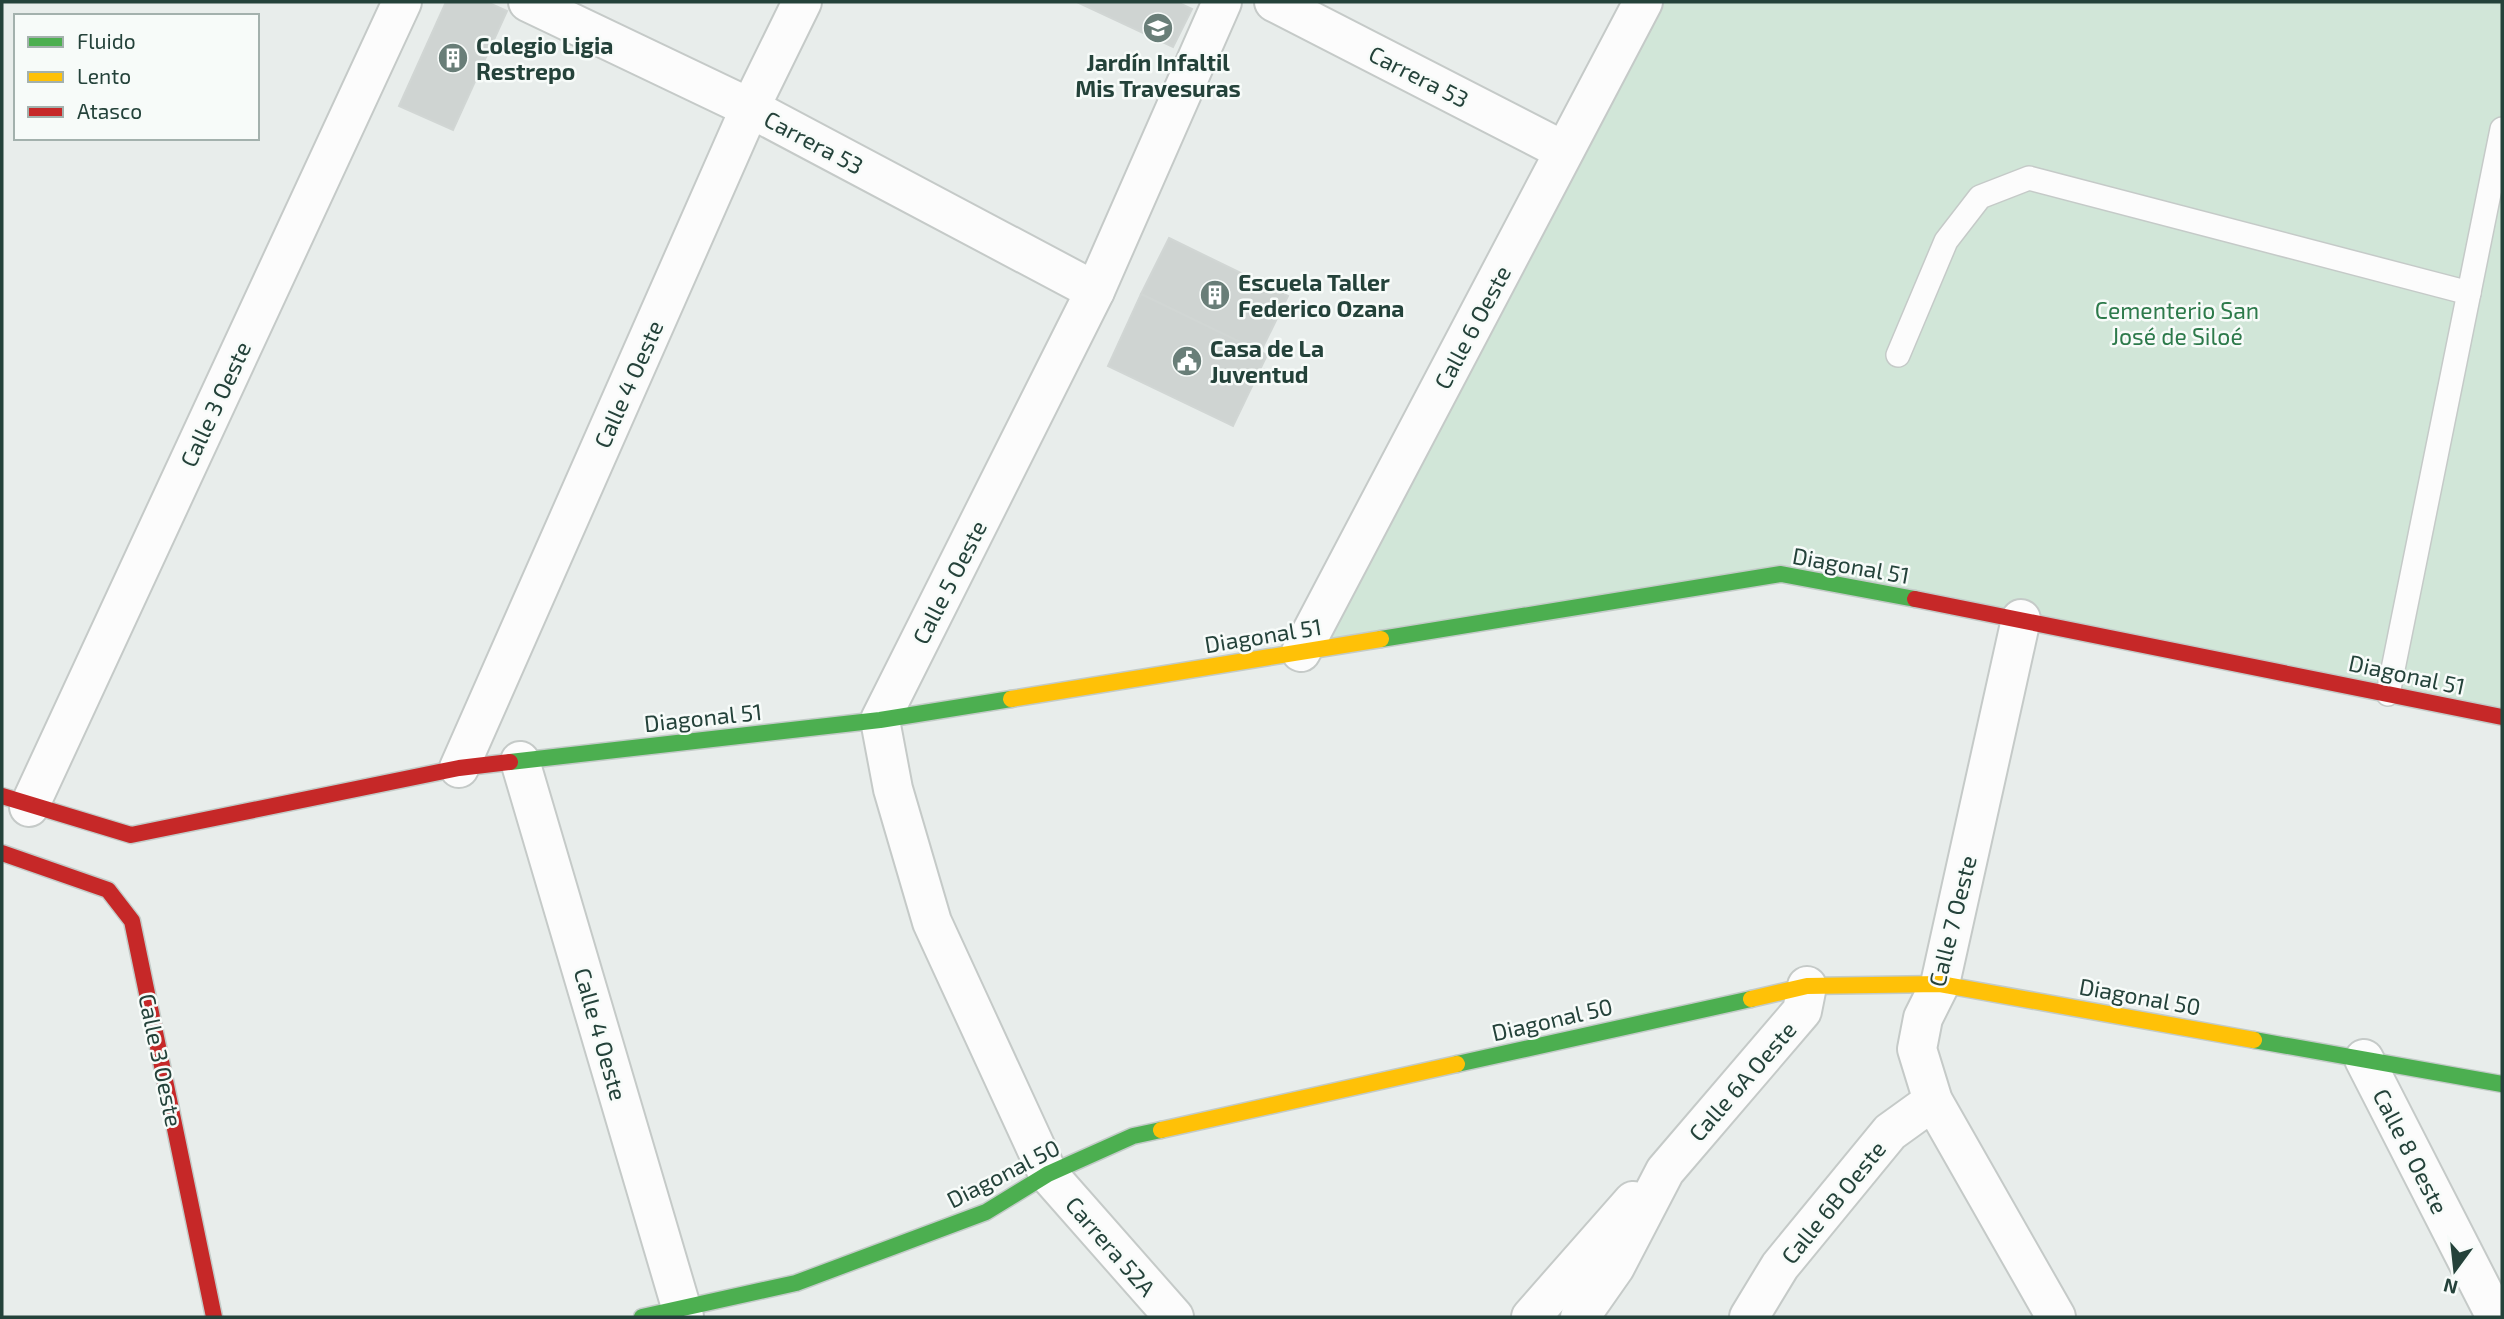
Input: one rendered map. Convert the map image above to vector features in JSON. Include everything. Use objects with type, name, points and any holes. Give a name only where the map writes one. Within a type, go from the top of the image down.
[{"type":"street","name":"Calle 3 Oeste","points":[[15,802],[402,2]]},
{"type":"street","name":"Carrera 53","points":[[528,2],[750,108],[1096,291]]},
{"type":"street","name":"Calle 4 Oeste","points":[[459,768],[750,108],[802,2]]},
{"type":"street","name":"Calle 5 Oeste","points":[[880,720],[1096,291],[1222,2]]},
{"type":"street","name":"Carrera 53","points":[[1274,2],[1564,151]]},
{"type":"street","name":"Calle 6 Oeste","points":[[1301,652],[1643,2]]},
{"type":"street","name":"Diagonal 51","points":[[15,802],[131,835],[459,768],[880,720],[1782,575],[2021,619],[2502,717]]},
{"type":"street","name":"Calle 7 Oeste","points":[[2021,619],[1940,984],[1923,1018],[1917,1049],[1933,1101],[2056,1317]]},
{"type":"street","points":[[880,720],[893,789],[932,922],[1048,1174]]},
{"type":"street","name":"Calle 4 Oeste","points":[[520,761],[682,1312]]},
{"type":"street","name":"Calle 3 Oeste","points":[[2,853],[108,890],[132,921],[214,1317]]},
{"type":"street","points":[[2,868],[31,862]]},
{"type":"street","name":"Diagonal 50","points":[[642,1317],[682,1312],[796,1283],[985,1212],[1048,1174],[1133,1136],[1807,986],[1940,984],[2502,1084]]},
{"type":"street","name":"Calle 6A Oeste","points":[[1531,1317],[1627,1208],[1665,1171],[1802,1011],[1807,986]]},
{"type":"street","name":"Calle 8 Oeste","points":[[2364,1059],[2496,1317]]},
{"type":"street","name":"Calle 6B Oeste","points":[[1749,1317],[1780,1266],[1890,1132],[1933,1101]]},
{"type":"street","name":"Calle 6A Oeste","points":[[1580,1317],[1615,1267],[1665,1171]]},
{"type":"street","name":"Carrera 52A","points":[[1048,1174],[1174,1317]]},
{"type":"lane","points":[[2388,694],[2502,129]]},
{"type":"lane","points":[[1898,355],[1946,241],[1980,197],[2029,178],[2469,293]]},
{"type":"green space","name":"Cementerio San José de Siloé","points":[[1643,2],[2502,2],[2502,717],[1781,574],[1301,652]]},
{"type":"building","name":"Colegio Ligia Restrepo","points":[[446,2],[487,2],[507,11],[453,130],[399,106]]},
{"type":"building","name":"Jardín Infaltil Mis Travesuras","points":[[1077,2],[1177,2],[1192,9],[1173,47]]},
{"type":"building","name":"Escuela Taller Federico Ozana","points":[[1169,238],[1288,296],[1260,353],[1141,294]]},
{"type":"building","name":"Casa de La Juventud","points":[[1141,294],[1267,355],[1233,426],[1108,366]]},
{"type":"traffic: fast","points":[[1381,639],[1781,574],[1915,599]]},
{"type":"traffic: fast","points":[[510,762],[880,720],[1011,699]]},
{"type":"traffic: fast","points":[[1457,1064],[1751,999]]},
{"type":"traffic: fast","points":[[2254,1040],[2502,1084]]},
{"type":"traffic: fast","points":[[642,1317],[796,1283],[986,1212],[1048,1174],[1133,1136],[1161,1130]]},
{"type":"traffic: slow","points":[[1011,699],[1381,639]]},
{"type":"traffic: slow","points":[[1751,999],[1807,986],[1940,984],[2254,1040]]},
{"type":"traffic: slow","points":[[1161,1130],[1457,1064]]},
{"type":"traffic: jam","points":[[1915,599],[2502,717]]},
{"type":"traffic: jam","points":[[2,796],[131,835],[459,768],[510,762]]},
{"type":"traffic: jam","points":[[2,853],[108,890],[132,921],[214,1317]]},
{"type":"place","name":"Jardín Infaltil Mis Travesuras","points":[[1158,28]]},
{"type":"place","name":"Colegio Ligia Restrepo","points":[[453,58]]},
{"type":"place","name":"Escuela Taller Federico Ozana","points":[[1215,295]]},
{"type":"place","name":"Casa de La Juventud","points":[[1187,361]]}]
